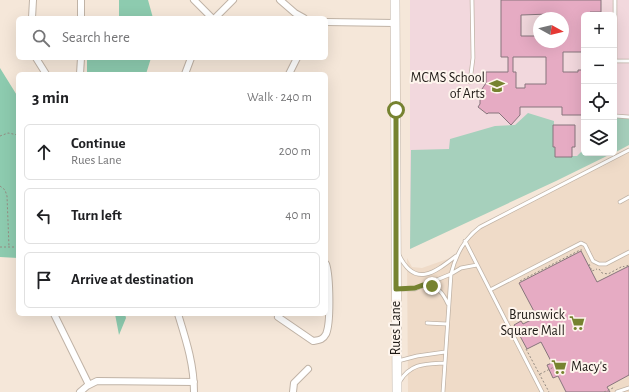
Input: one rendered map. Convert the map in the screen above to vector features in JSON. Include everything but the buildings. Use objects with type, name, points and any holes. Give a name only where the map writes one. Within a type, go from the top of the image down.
[{"type":"main road","name":"Rues Lane","points":[[395,0],[397,389]]},
{"type":"street","points":[[32,16],[33,0]]},
{"type":"street","points":[[81,0],[81,16]]},
{"type":"street","points":[[194,0],[212,16]]},
{"type":"street","points":[[216,16],[233,0]]},
{"type":"street","points":[[280,0],[300,16]]},
{"type":"street","points":[[328,22],[395,23]]},
{"type":"street","points":[[37,60],[45,72]]},
{"type":"street","points":[[80,60],[80,72]]},
{"type":"street","points":[[186,72],[190,60]]},
{"type":"street","points":[[290,72],[296,60]]},
{"type":"street","points":[[278,317],[313,341],[323,338],[328,325],[328,275]]},
{"type":"street","points":[[55,316],[89,385]]},
{"type":"street","points":[[179,316],[191,356],[194,392]]},
{"type":"street","points":[[293,392],[294,383],[308,369]]},
{"type":"street","points":[[80,392],[97,381],[194,382]]},
{"type":"lane","points":[[470,82],[473,58],[472,0]]},
{"type":"lane","points":[[615,0],[615,61],[629,61]]},
{"type":"lane","points":[[617,116],[629,117]]},
{"type":"lane","points":[[443,392],[451,274],[456,256],[465,241],[480,227],[629,150]]},
{"type":"lane","points":[[620,202],[629,197]]},
{"type":"lane","points":[[465,241],[542,392]]},
{"type":"lane","points":[[490,290],[581,244],[585,245],[593,261],[599,264],[606,264],[629,252]]},
{"type":"lane","points":[[396,248],[402,261],[408,268],[413,273],[422,275],[438,270],[456,256]]},
{"type":"lane","points":[[396,289],[415,288],[451,274],[461,268],[477,265]]},
{"type":"lane","points":[[423,285],[432,286],[439,289],[449,305]]},
{"type":"lane","points":[[427,323],[447,324]]},
{"type":"lane","points":[[397,361],[417,356],[445,352]]},
{"type":"lane","points":[[397,389],[402,377],[412,368],[423,364],[444,363]]},
{"type":"lane","points":[[617,392],[629,388]]},
{"type":"path","points":[[0,136],[8,133],[16,135]]},
{"type":"path","points":[[0,186],[5,190],[7,196],[9,247]]},
{"type":"path","points":[[0,247],[16,247]]},
{"type":"path","points":[[520,281],[582,250]]},
{"type":"path","points":[[589,264],[592,271],[599,268],[602,273],[606,274],[623,266],[629,265]]},
{"type":"path","points":[[523,344],[549,392]]},
{"type":"path","points":[[540,374],[554,367]]},
{"type":"path","points":[[604,388],[605,392],[615,386]]},
{"type":"shaded area","points":[[410,0],[629,0],[629,140],[617,146],[617,12],[581,12],[581,156],[598,156],[410,249]]},
{"type":"shaded area","points":[[629,150],[629,392],[408,392],[407,258],[412,267],[422,268],[456,256],[473,232]]},
{"type":"green space","points":[[119,0],[148,0],[152,16],[119,16]]},
{"type":"green space","points":[[87,60],[150,60],[147,72],[87,72]]},
{"type":"green space","points":[[0,68],[16,94],[16,258],[0,257]]},
{"type":"green space","points":[[528,113],[554,121],[553,146],[555,147],[556,156],[577,156],[581,152],[581,156],[607,156],[410,249],[411,150],[449,149],[450,139],[495,126],[515,125]]},
{"type":"green space","points":[[617,118],[629,118],[629,145],[617,151]]},
{"type":"green space","points":[[115,316],[126,316],[126,318],[119,335]]},
{"type":"place","name":"MCMS School of Arts","points":[[497,86]]},
{"type":"place","name":"Brunswick Square Mall","points":[[577,323]]},
{"type":"place","name":"Macy's","points":[[559,367]]},
{"type":"route","points":[[396,110],[396,289],[415,288],[423,285],[432,286]]}]
